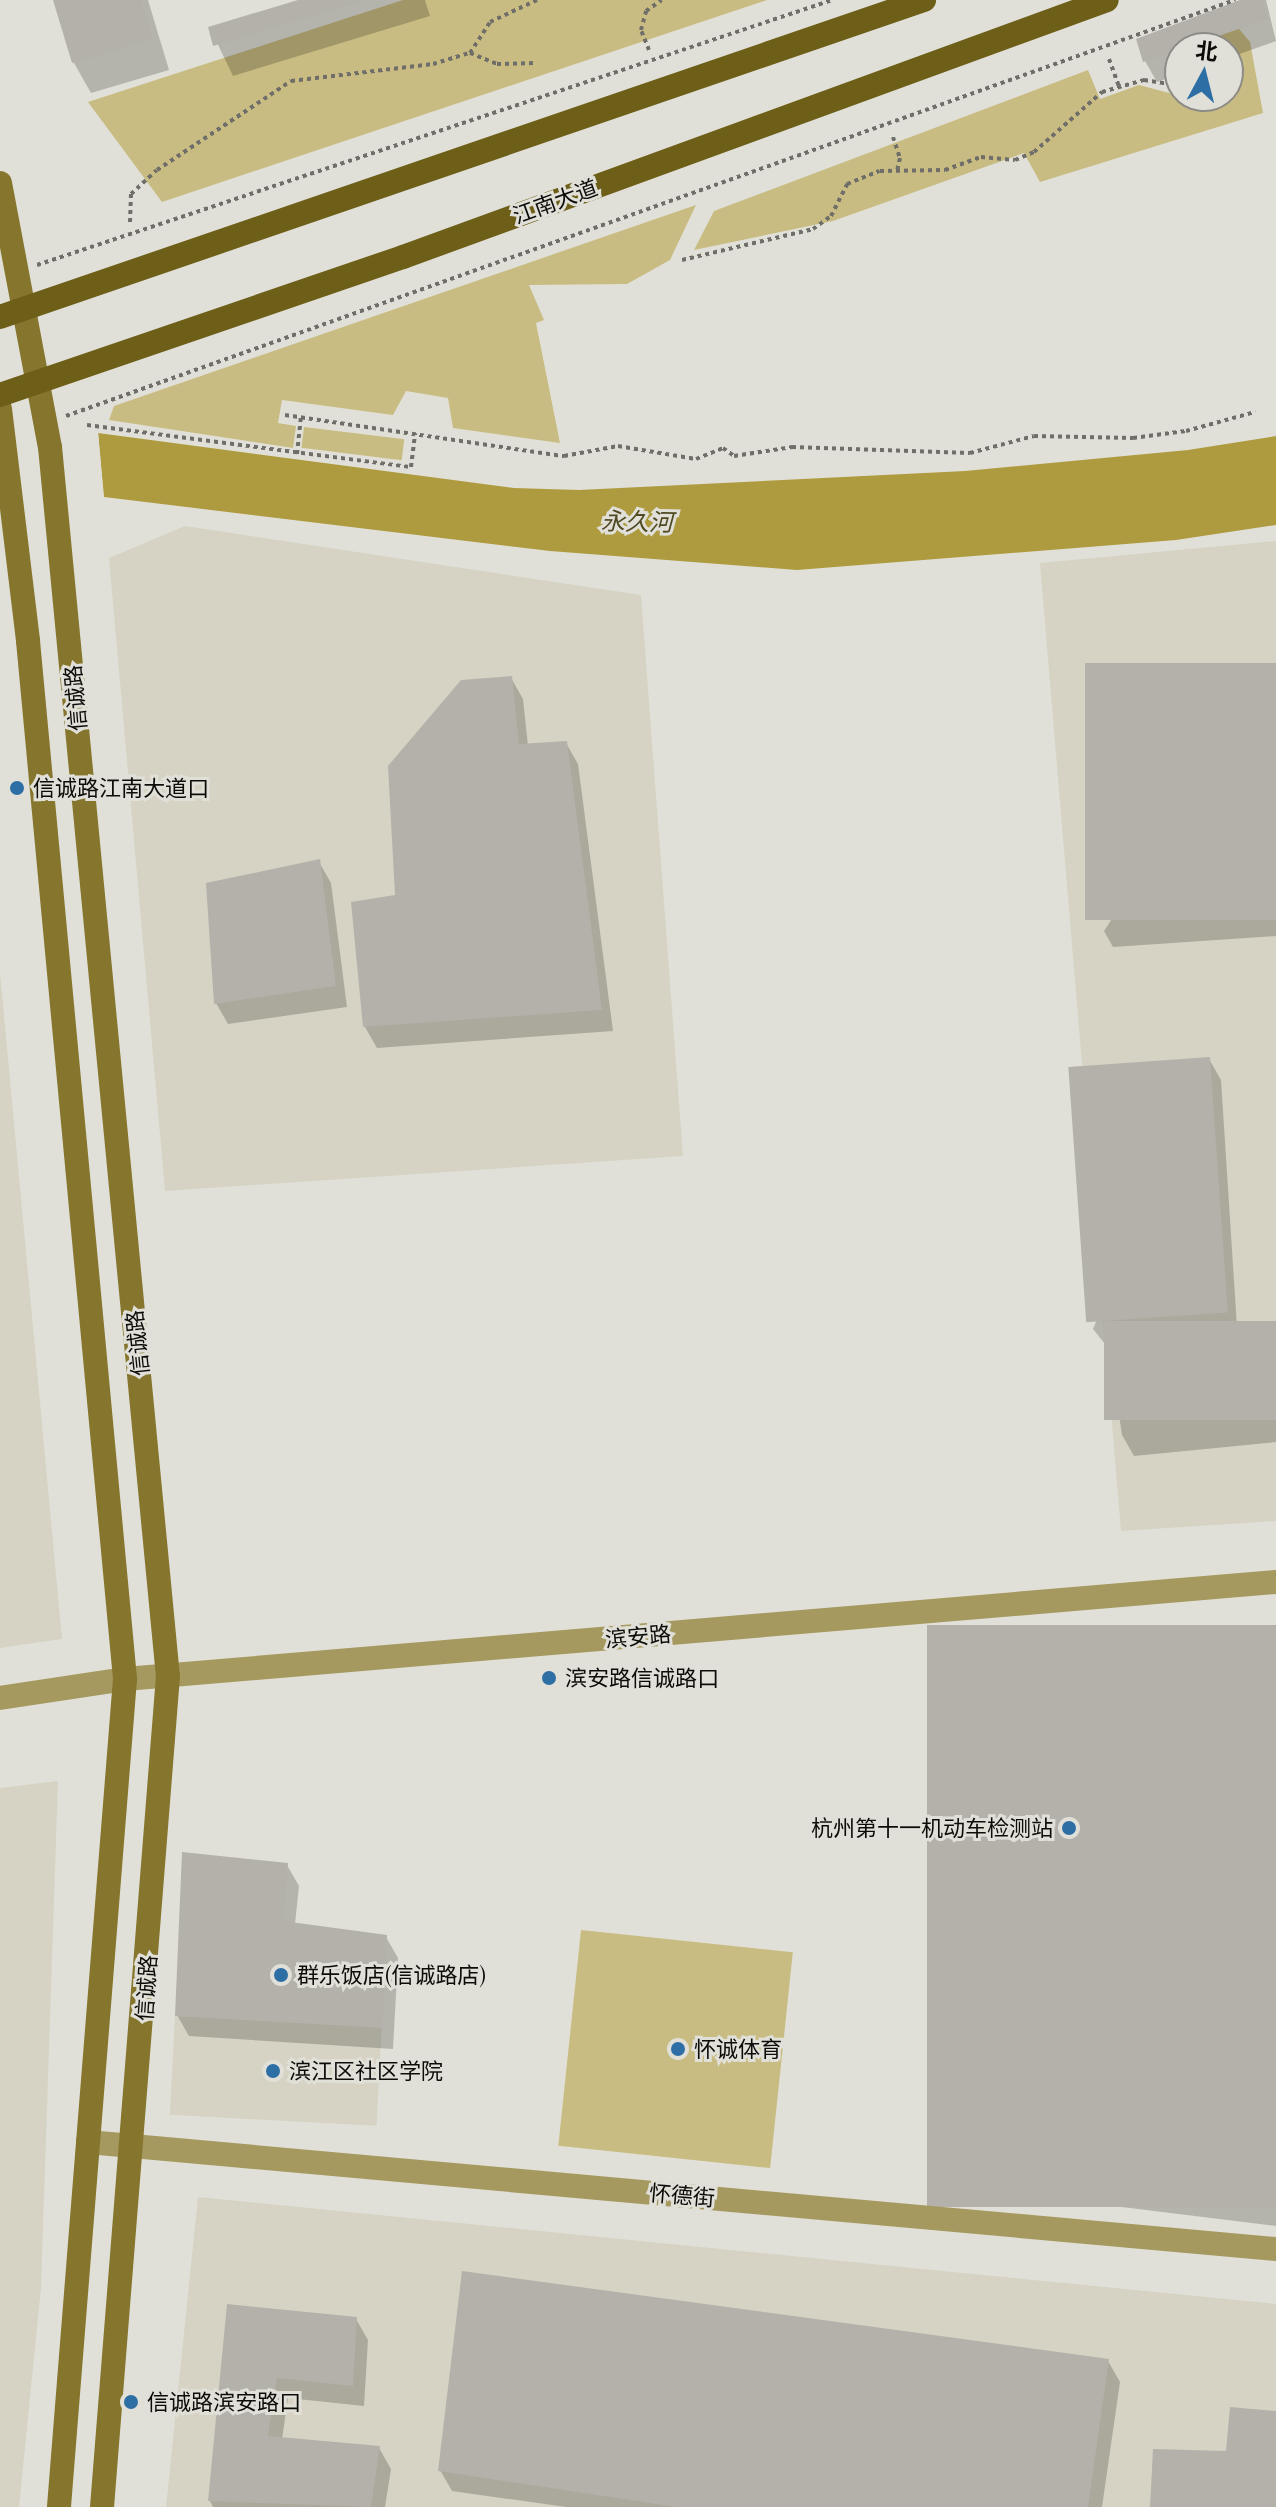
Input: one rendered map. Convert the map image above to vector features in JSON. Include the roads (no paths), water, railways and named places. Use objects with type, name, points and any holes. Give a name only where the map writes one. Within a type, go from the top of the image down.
[{"type":"main road","points":[[0,317],[924,0]]},
{"type":"main road","name":"江南大道","points":[[0,395],[403,257],[1107,0]]},
{"type":"main road","name":"信诚路","points":[[0,183],[20,271],[48,435],[168,1676],[102,2507]]},
{"type":"main road","name":"信诚路","points":[[0,409],[9,460],[28,641],[125,1679],[59,2507]]},
{"type":"street","name":"滨安路","points":[[0,1698],[125,1679],[1276,1582]]},
{"type":"street","name":"怀德街","points":[[88,2142],[1276,2249]]},
{"type":"water","name":"永久河","points":[[98,433],[514,488],[579,490],[965,471],[1188,450],[1276,436],[1276,525],[1176,540],[797,570],[550,551],[104,497]]},
{"type":"place","name":"信诚路江南大道口","points":[[17,788]]},
{"type":"place","name":"滨安路信诚路口","points":[[549,1678]]},
{"type":"place","name":"杭州第十一机动车检测站","points":[[1069,1828]]},
{"type":"place","name":"群乐饭店(信诚路店)","points":[[281,1975]]},
{"type":"place","name":"怀诚体育","points":[[678,2049]]},
{"type":"place","name":"滨江区社区学院","points":[[273,2071]]},
{"type":"place","name":"信诚路滨安路口","points":[[131,2402]]}]
